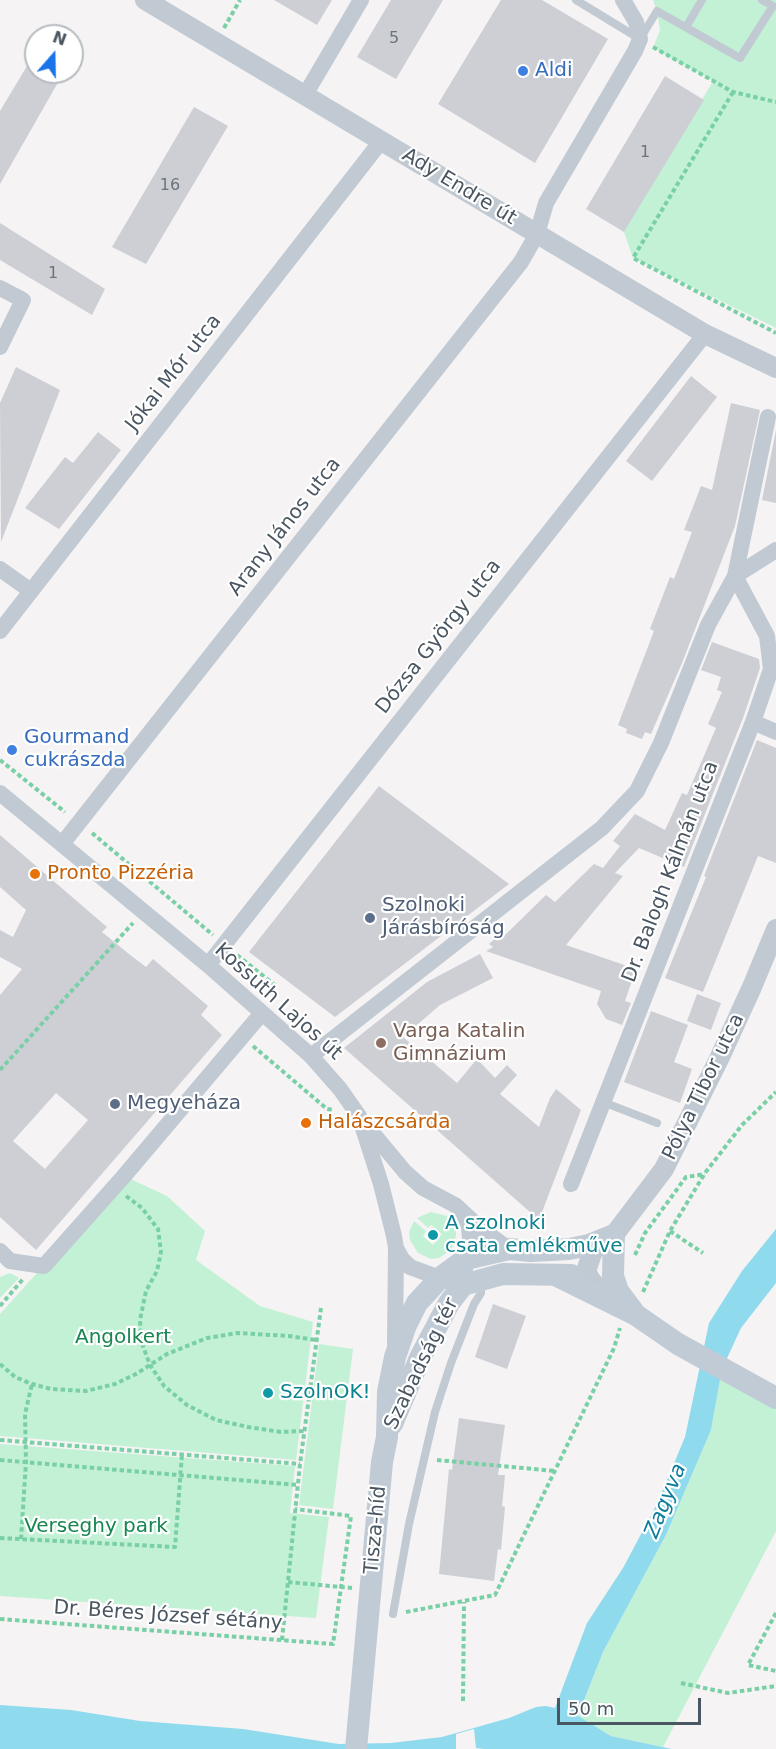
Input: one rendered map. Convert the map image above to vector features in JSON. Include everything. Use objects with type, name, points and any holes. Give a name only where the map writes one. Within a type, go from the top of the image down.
[{"type":"main road","points":[[508,1249],[531,1251],[569,1249],[589,1245],[614,1235],[613,1276],[629,1317]]},
{"type":"main road","points":[[508,1249],[545,1261],[572,1274],[629,1317],[776,1398]]},
{"type":"main road","name":"Szabadság tér","points":[[387,1437],[388,1392],[394,1357],[417,1303],[440,1278],[466,1259],[508,1249]]},
{"type":"main road","points":[[472,1282],[503,1274],[572,1274]]},
{"type":"main road","name":"Szabadság tér","points":[[387,1437],[420,1358],[449,1303],[472,1282]]},
{"type":"main road","name":"Tisza-híd","points":[[356,1749],[382,1462],[387,1437]]},
{"type":"street","name":"Ady Endre út","points":[[145,0],[705,334],[776,368]]},
{"type":"street","points":[[305,95],[362,0]]},
{"type":"street","points":[[623,0],[636,22],[640,39]]},
{"type":"street","name":"Arany János utca","points":[[62,844],[521,262],[537,234],[546,203],[640,39]]},
{"type":"street","name":"Jókai Mór utca","points":[[0,631],[382,140]]},
{"type":"street","points":[[0,288],[23,300],[0,347]]},
{"type":"street","name":"Dózsa György utca","points":[[208,965],[705,334]]},
{"type":"street","points":[[310,1056],[602,828],[637,791],[661,743],[708,625],[735,576],[768,417]]},
{"type":"street","points":[[735,576],[776,550]]},
{"type":"street","points":[[0,569],[31,591]]},
{"type":"street","name":"Dr. Balogh Kálmán utca","points":[[571,1184],[753,722],[771,669],[767,636],[735,576]]},
{"type":"street","points":[[753,722],[776,732]]},
{"type":"street","name":"Kossuth Lajos út","points":[[0,793],[208,965],[310,1056],[340,1089],[358,1116],[381,1184],[396,1248],[394,1357]]},
{"type":"street","name":"Pólya Tibor utca","points":[[572,1274],[599,1264],[614,1235],[664,1169],[748,998],[776,929]]},
{"type":"street","points":[[0,1251],[10,1261],[40,1265],[115,1186],[262,1013]]},
{"type":"street","points":[[358,1116],[405,1172],[423,1188],[455,1205],[508,1249]]},
{"type":"street","points":[[396,1248],[410,1267],[440,1278],[472,1282],[466,1259],[470,1239],[469,1226],[464,1214]]},
{"type":"lane","points":[[576,0],[640,39],[657,11],[740,58],[772,6],[762,0]]},
{"type":"lane","points":[[686,27],[702,0]]},
{"type":"lane","points":[[603,1102],[657,1124]]},
{"type":"lane","points":[[393,1614],[409,1524],[435,1412],[451,1363],[474,1304],[481,1293],[472,1282]]},
{"type":"path","points":[[216,42],[240,0]]},
{"type":"path","points":[[640,39],[733,92],[776,102]]},
{"type":"path","points":[[733,92],[633,258],[776,333]]},
{"type":"path","points":[[0,1070],[143,912]]},
{"type":"path","points":[[643,1293],[670,1231],[705,1173],[742,1125],[776,1092]]},
{"type":"path","points":[[632,1263],[645,1233],[686,1178],[705,1173]]},
{"type":"path","points":[[115,1186],[142,1208],[158,1228],[161,1252],[157,1271],[146,1291],[140,1320],[141,1341],[150,1365],[164,1386],[187,1405],[216,1420],[281,1432],[304,1431]]},
{"type":"path","points":[[670,1231],[703,1253]]},
{"type":"path","points":[[0,1306],[40,1265]]},
{"type":"path","points":[[282,1640],[300,1464],[321,1308]]},
{"type":"path","points":[[393,1614],[495,1595],[629,1317]]},
{"type":"path","points":[[0,1365],[15,1377],[32,1384],[51,1389],[86,1391],[115,1384],[167,1354],[207,1338],[237,1333],[316,1340]]},
{"type":"path","points":[[21,1539],[26,1462],[25,1414],[32,1384]]},
{"type":"path","points":[[0,1440],[300,1464]]},
{"type":"path","points":[[0,1538],[175,1546],[182,1454]]},
{"type":"path","points":[[424,1459],[555,1471]]},
{"type":"path","points":[[0,1460],[298,1485]]},
{"type":"path","points":[[296,1509],[351,1516],[342,1588]]},
{"type":"path","points":[[288,1582],[353,1588]]},
{"type":"path","name":"Dr. Béres József sétány","points":[[0,1619],[333,1644],[342,1588]]},
{"type":"path","points":[[463,1701],[464,1602]]},
{"type":"path","points":[[776,1612],[748,1665],[776,1671]]},
{"type":"path","points":[[681,1683],[728,1693],[776,1686]]},
{"type":"green space","points":[[653,0],[776,0],[776,328],[633,258],[624,232],[713,81],[653,48],[660,30]]},
{"type":"green space","name":"Angolkert","points":[[124,1176],[167,1196],[205,1231],[196,1260],[260,1306],[313,1322],[296,1460],[0,1436],[0,1314]]},
{"type":"green space","points":[[431,1212],[447,1216],[456,1229],[456,1236],[451,1250],[439,1258],[431,1259],[418,1253],[410,1240],[409,1232],[414,1221],[426,1231],[423,1236],[433,1245],[442,1234],[431,1225],[428,1228],[417,1218]]},
{"type":"green space","points":[[10,1273],[19,1278],[0,1298],[0,1277]]},
{"type":"green space","points":[[319,1344],[353,1349],[333,1509],[299,1505]]},
{"type":"green space","points":[[722,1369],[776,1399],[776,1531],[663,1747],[611,1736],[578,1717],[603,1652],[666,1535],[711,1430]]},
{"type":"green space","name":"Verseghy park","points":[[0,1444],[295,1466],[290,1513],[329,1517],[316,1618],[0,1596]]},
{"type":"water","name":"Zagyva","points":[[776,1229],[776,1283],[741,1328],[722,1369],[711,1430],[666,1535],[603,1652],[578,1716],[611,1736],[672,1749],[0,1749],[0,1705],[71,1710],[140,1721],[243,1729],[339,1744],[391,1743],[442,1737],[509,1718],[536,1707],[555,1708],[587,1623],[623,1568],[657,1504],[685,1437],[709,1323],[742,1271]]},
{"type":"pier","points":[[474,1729],[476,1748],[484,1749],[456,1749],[456,1734]]},
{"type":"building","points":[[274,0],[332,0],[317,25]]},
{"type":"building","points":[[391,0],[443,0],[396,79],[357,57]]},
{"type":"building","name":"Aldi","points":[[501,0],[542,0],[608,39],[535,163],[438,104]]},
{"type":"building","points":[[24,71],[24,84],[57,84],[0,184],[0,111]]},
{"type":"building","points":[[665,76],[704,100],[624,232],[586,209]]},
{"type":"building","points":[[194,107],[228,126],[146,264],[112,247]]},
{"type":"building","points":[[0,223],[105,289],[92,315],[0,260]]},
{"type":"building","points":[[16,367],[60,390],[1,542],[0,403]]},
{"type":"building","points":[[691,376],[717,397],[652,481],[626,461]]},
{"type":"building","points":[[731,403],[760,410],[735,526],[682,663],[651,734],[645,732],[642,739],[626,733],[627,729],[618,725],[654,631],[650,629],[670,577],[674,579],[692,532],[684,530],[701,486],[712,490]]},
{"type":"building","points":[[776,430],[776,503],[762,500]]},
{"type":"building","points":[[98,432],[121,450],[59,529],[25,508],[65,457],[73,463]]},
{"type":"building","points":[[712,642],[759,659],[760,668],[743,718],[684,867],[639,848],[615,873],[623,876],[566,945],[636,969],[625,1001],[631,1003],[622,1025],[606,1019],[597,1004],[601,991],[486,951],[493,947],[489,944],[501,933],[505,935],[546,895],[555,902],[594,864],[603,868],[620,846],[613,841],[635,814],[665,830],[682,793],[687,795],[716,728],[708,724],[722,692],[717,690],[721,677],[701,670]]},
{"type":"building","points":[[757,740],[776,748],[776,863],[758,856],[703,992],[665,978],[706,877],[704,876]]},
{"type":"building","name":"Szolnoki Járásbíróság","points":[[379,786],[509,884],[335,1017],[249,952]]},
{"type":"building","name":"Megyeháza","points":[[0,835],[107,927],[102,932],[146,967],[153,959],[208,1006],[201,1015],[222,1035],[36,1250],[0,1217],[0,995],[22,969],[0,957],[0,930],[13,937],[26,910],[0,887]],"holes":[[[56,1093],[88,1120],[45,1169],[13,1141]]]},
{"type":"building","points":[[480,954],[493,978],[440,1005],[403,1037],[457,1083],[477,1059],[495,1078],[507,1065],[517,1075],[500,1094],[539,1127],[550,1098],[556,1089],[581,1110],[539,1220],[344,1048],[427,982]]},
{"type":"building","points":[[697,994],[721,1003],[711,1030],[687,1021]]},
{"type":"building","points":[[651,1011],[688,1025],[674,1062],[692,1069],[680,1103],[624,1082]]},
{"type":"building","points":[[493,1304],[526,1316],[507,1369],[475,1357]]},
{"type":"building","points":[[459,1418],[505,1425],[498,1475],[505,1475],[502,1506],[505,1507],[501,1550],[498,1549],[494,1581],[439,1574],[449,1469],[452,1470]]},
{"type":"place","name":"Aldi","points":[[523,71]]},
{"type":"place","name":"Gourmand cukrászda","points":[[12,750]]},
{"type":"place","name":"Pronto Pizzéria","points":[[35,874]]},
{"type":"place","name":"Szolnoki Járásbíróság","points":[[370,918]]},
{"type":"place","name":"Varga Katalin Gimnázium","points":[[381,1043]]},
{"type":"place","name":"Megyeháza","points":[[115,1104]]},
{"type":"place","name":"Halászcsárda","points":[[306,1123]]},
{"type":"place","name":"A szolnoki csata emlékműve","points":[[433,1235]]},
{"type":"place","name":"SzolnOK!","points":[[268,1393]]}]
